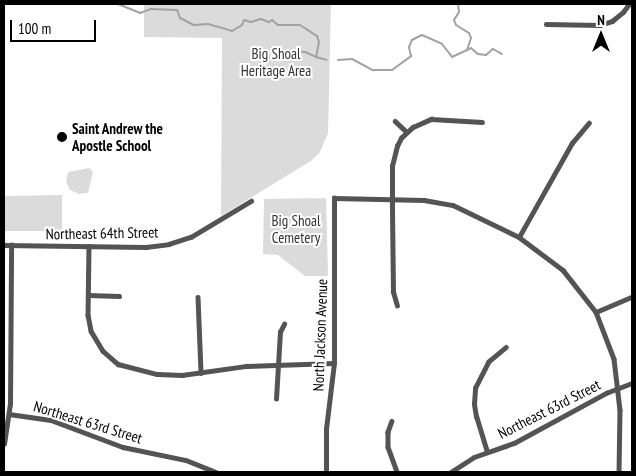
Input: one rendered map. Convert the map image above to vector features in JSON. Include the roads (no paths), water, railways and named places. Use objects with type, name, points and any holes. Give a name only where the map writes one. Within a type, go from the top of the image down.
[{"type":"street","points":[[546,24],[600,25],[612,21],[629,4]]},
{"type":"street","points":[[398,306],[392,292],[392,199],[394,156],[397,146],[406,132],[422,122],[436,118],[482,122]]},
{"type":"street","points":[[395,121],[406,132]]},
{"type":"street","points":[[519,237],[572,143],[588,123]]},
{"type":"street","name":"North Jackson Avenue","points":[[326,472],[326,429],[334,363],[334,198],[392,199]]},
{"type":"street","points":[[392,199],[444,202],[464,209],[519,237],[563,270],[596,312],[612,353],[620,410],[619,472]]},
{"type":"street","name":"Northeast 64th Street","points":[[4,245],[146,247],[169,244],[190,237],[250,201]]},
{"type":"street","points":[[4,444],[9,414],[11,246]]},
{"type":"street","points":[[89,246],[89,323],[94,338],[102,351],[115,362],[139,371],[157,374],[202,373],[246,366],[334,363]]},
{"type":"street","points":[[88,296],[119,296]]},
{"type":"street","points":[[198,297],[202,373]]},
{"type":"street","points":[[596,312],[632,297]]},
{"type":"street","points":[[276,399],[280,332],[284,324]]},
{"type":"street","points":[[487,452],[476,417],[474,404],[475,388],[488,362],[506,347]]},
{"type":"street","name":"Northeast 63rd Street","points":[[451,472],[474,457],[514,443],[618,387],[632,383]]},
{"type":"street","name":"Northeast 63rd Street","points":[[9,414],[51,420],[123,448],[186,460],[216,472]]},
{"type":"street","points":[[392,421],[388,432],[388,447],[397,472]]},
{"type":"waterway","points":[[108,4],[114,4]]},
{"type":"waterway","points":[[118,4],[140,13],[151,9],[177,10],[180,18],[194,25],[208,24],[232,31],[242,25],[244,20],[251,22],[261,19],[269,22],[272,20],[278,25],[300,25],[317,36],[319,42],[316,57],[327,60]]},
{"type":"waterway","points":[[458,4],[459,12],[454,20],[456,25],[469,33],[471,38],[467,50]]},
{"type":"waterway","points":[[338,60],[352,59],[373,70],[392,70],[411,56],[409,47],[412,40],[422,35],[442,44],[452,57],[471,48],[478,54],[486,55],[493,49],[502,54]]},
{"type":"waterway","points":[[252,74],[263,61],[287,50],[305,52],[316,57]]},
{"type":"place","name":"Saint Andrew the Apostle School","points":[[62,137]]},
{"type":"park label","name":"Big Shoal Heritage Area","points":[[276,62]]},
{"type":"park label","name":"Big Shoal Cemetery","points":[[296,228]]}]
